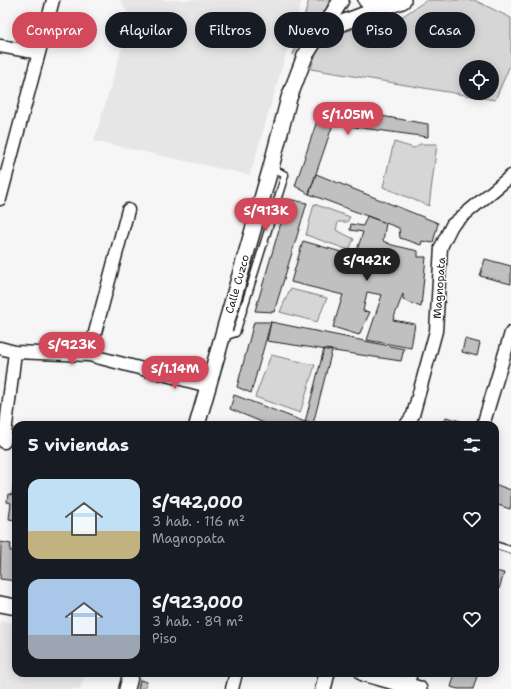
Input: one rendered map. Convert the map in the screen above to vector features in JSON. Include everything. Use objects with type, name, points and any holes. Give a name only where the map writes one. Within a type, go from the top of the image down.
[{"type":"main road","points":[[368,0],[380,4],[388,4],[399,1]]},
{"type":"street","points":[[0,199],[53,0]]},
{"type":"street","name":"Calle Cuzco","points":[[334,12],[341,0]]},
{"type":"street","points":[[344,23],[399,1]]},
{"type":"street","points":[[0,46],[39,53]]},
{"type":"street","name":"Calle Cuzco","points":[[198,421],[289,98],[305,56],[310,48]]},
{"type":"street","name":"Magnopata","points":[[409,421],[413,414],[436,331],[442,247],[452,225],[511,176]]},
{"type":"street","points":[[89,355],[128,210]]},
{"type":"street","points":[[484,421],[511,333]]},
{"type":"street","points":[[0,348],[15,352],[89,355],[208,386]]},
{"type":"street","points":[[4,442],[15,352]]},
{"type":"street","points":[[0,604],[12,606]]},
{"type":"street","points":[[127,689],[130,677]]},
{"type":"street","points":[[232,689],[235,677]]},
{"type":"street","points":[[323,689],[326,677]]},
{"type":"street","points":[[383,677],[412,683]]},
{"type":"lane","points":[[499,546],[511,550]]},
{"type":"shaded area","points":[[120,0],[302,0],[298,12],[274,12],[274,48],[288,48],[250,175],[94,141],[122,48],[187,48],[187,12],[127,12]]},
{"type":"shaded area","points":[[309,0],[329,0],[324,12],[306,12]]},
{"type":"shaded area","points":[[427,0],[474,0],[511,18],[511,63],[499,91],[499,60],[459,60],[459,94],[311,69],[315,56],[321,48],[344,48],[344,32],[352,30],[352,48],[407,48],[407,13]]},
{"type":"shaded area","points":[[295,48],[298,48],[293,55]]},
{"type":"shaded area","points":[[394,142],[414,148],[420,144],[437,144],[429,206],[383,187]]},
{"type":"shaded area","points":[[314,204],[350,217],[347,222],[338,222],[336,230],[354,239],[349,250],[306,235]]},
{"type":"shaded area","points":[[290,289],[327,298],[317,322],[280,312]]},
{"type":"shaded area","points":[[271,355],[315,365],[300,413],[255,397]]},
{"type":"shaded area","points":[[1,621],[12,622],[12,677],[84,677],[80,689],[0,689]]},
{"type":"building","points":[[322,106],[428,124],[428,137],[333,124],[309,194],[295,186]]},
{"type":"building","points":[[316,174],[438,223],[433,243],[422,241],[421,245],[400,238],[399,228],[309,194]]},
{"type":"building","points":[[288,199],[307,203],[274,312],[255,311]]},
{"type":"building","points":[[367,216],[386,223],[383,241],[392,245],[418,251],[418,257],[426,257],[421,307],[403,300],[403,294],[393,320],[415,324],[411,348],[367,340],[382,295],[367,292],[363,311],[370,312],[359,335],[333,327],[343,295],[291,282],[303,241],[355,256],[363,232],[350,230],[351,224],[363,226]]},
{"type":"building","points":[[485,259],[511,266],[511,284],[480,276]]},
{"type":"building","points":[[254,322],[271,322],[251,393],[237,387]]},
{"type":"building","points":[[271,322],[404,349],[401,361],[267,341]]},
{"type":"building","points":[[465,339],[480,343],[477,356],[462,352]]},
{"type":"building","points":[[324,349],[332,350],[314,421],[305,421]]},
{"type":"building","points":[[234,395],[302,421],[259,421],[230,409]]},
{"type":"building","points":[[446,417],[460,421],[445,421]]},
{"type":"building","points":[[499,486],[511,490],[510,509],[499,505]]},
{"type":"building","points":[[8,494],[12,495],[12,519],[9,519],[11,503],[7,502]]},
{"type":"building","points":[[1,542],[11,544],[12,580],[0,579]]},
{"type":"building","points":[[499,572],[504,573],[499,589]]},
{"type":"building","points":[[454,677],[477,677],[473,689],[458,689],[451,687]]},
{"type":"building","points":[[140,680],[147,682],[145,688],[149,689],[138,689]]}]
